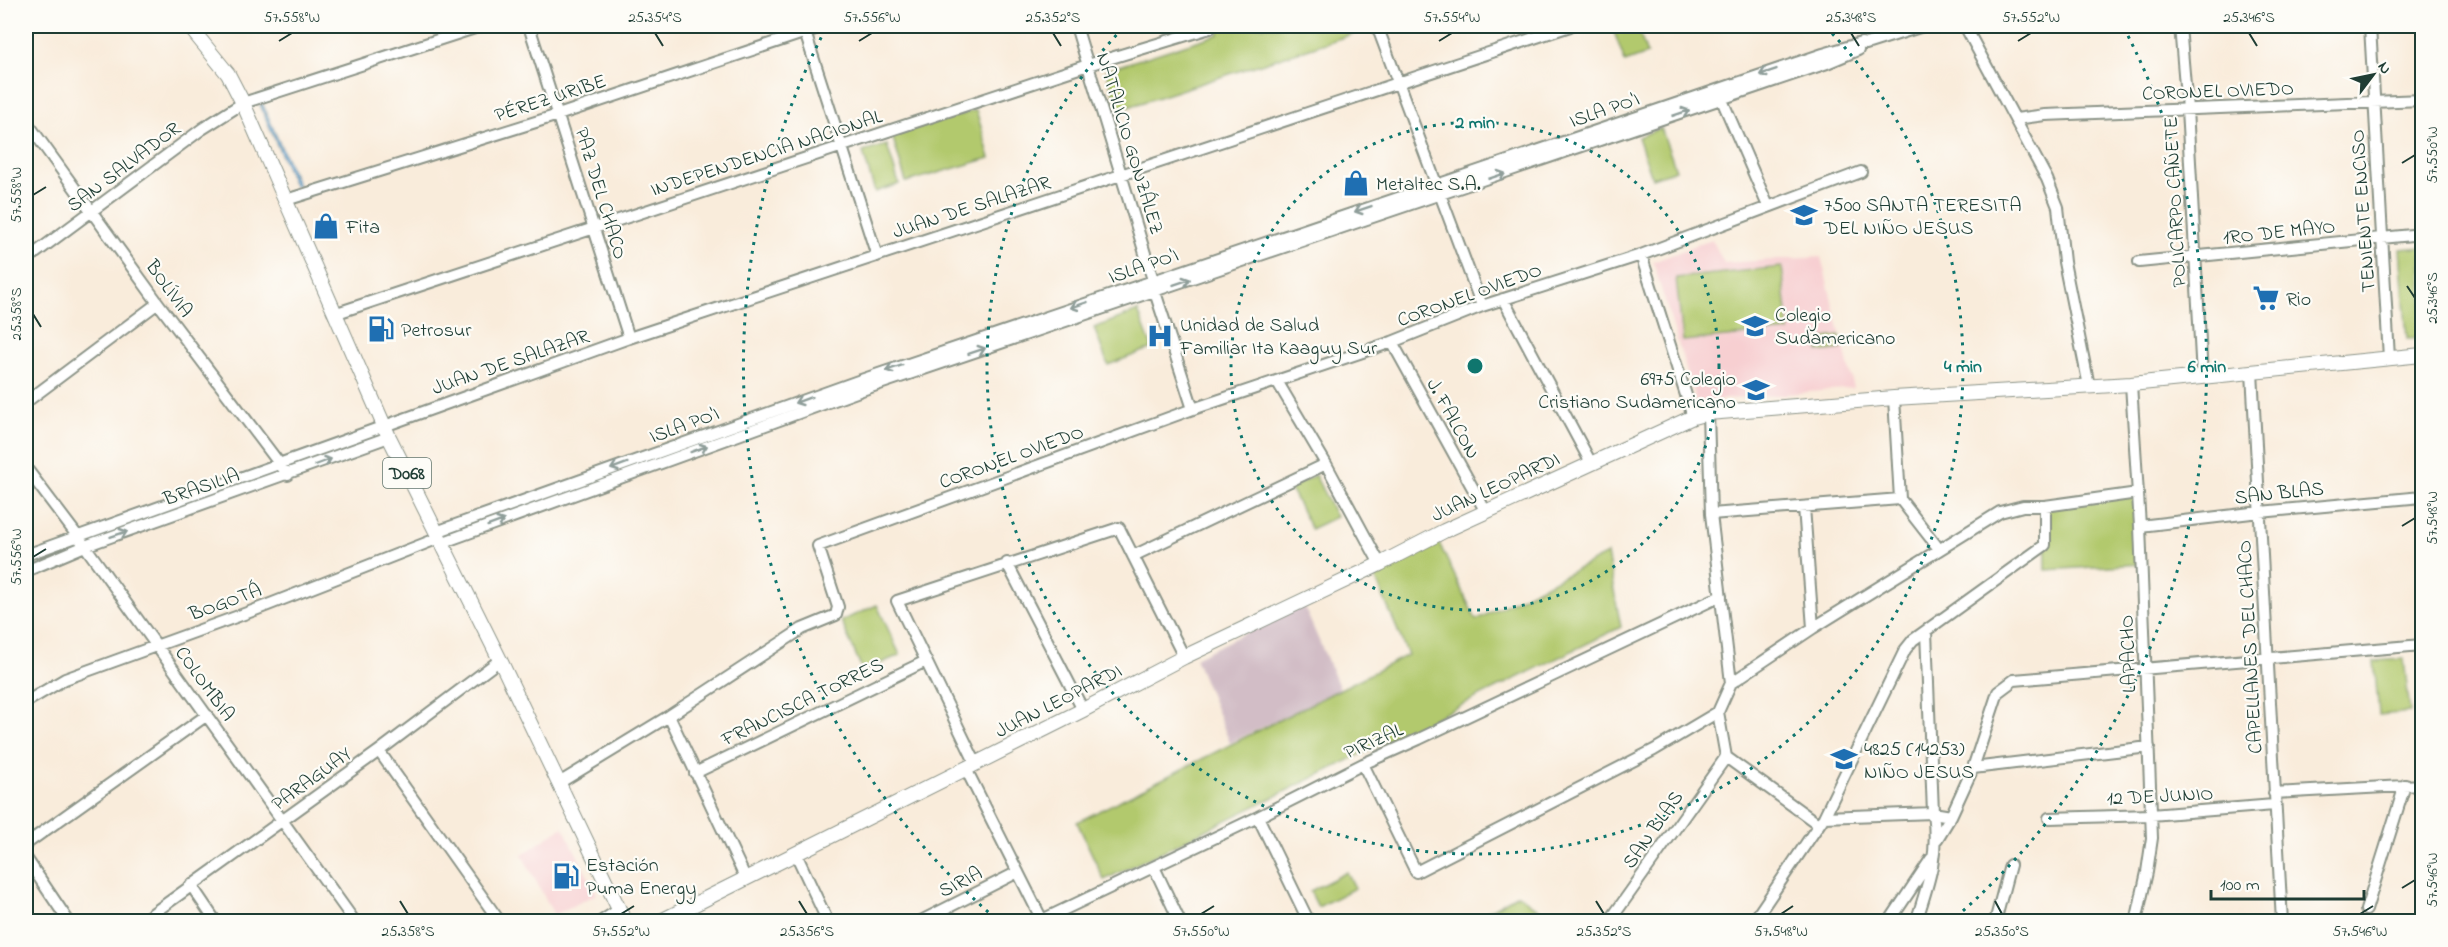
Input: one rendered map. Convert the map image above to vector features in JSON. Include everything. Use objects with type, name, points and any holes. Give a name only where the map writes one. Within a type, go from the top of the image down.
[{"type":"main road","name":"D068","points":[[189,26],[228,74],[243,103],[386,431],[623,915]]},
{"type":"main road","name":"JUAN LEOPARDI","points":[[659,921],[1083,710],[1184,657],[1444,531],[1693,417],[1708,413],[1894,398],[2132,384],[2422,355]]},
{"type":"street","name":"SAN SALVADOR","points":[[26,260],[202,129],[243,103],[481,26]]},
{"type":"street","name":"PAZ DEL CHACO","points":[[529,26],[629,338]]},
{"type":"street","name":"PÉREZ URIBE","points":[[286,200],[558,115],[804,28],[824,26]]},
{"type":"street","name":"NATALICIO GONZÁLEZ","points":[[1076,26],[1193,409]]},
{"type":"street","name":"JUAN DE SALAZAR","points":[[386,431],[629,338],[1398,81],[1570,26]]},
{"type":"street","name":"ISLA PO'I","points":[[1154,286],[1438,184],[1719,94],[1827,63],[1866,44],[1923,26]]},
{"type":"street","points":[[1965,26],[2047,179],[2058,207],[2064,262],[2089,386]]},
{"type":"street","name":"POLICARPO CAÑETE","points":[[2180,26],[2202,376]]},
{"type":"street","name":"TENIENTE ENCISO","points":[[2370,26],[2389,358]]},
{"type":"street","points":[[1378,27],[1482,306]]},
{"type":"street","points":[[804,28],[877,256]]},
{"type":"street","name":"INDEPENDENCIA NACIONAL","points":[[334,314],[1088,65],[1210,28]]},
{"type":"street","points":[[1719,94],[1768,206]]},
{"type":"street","name":"ISLA PO'I","points":[[439,538],[858,381],[1442,195],[1719,94]]},
{"type":"street","name":"CORONEL OVIEDO","points":[[2016,119],[2045,115],[2422,100]]},
{"type":"street","name":"BOLÍVIA","points":[[26,121],[158,303],[282,464],[288,475]]},
{"type":"street","name":"CORONEL OVIEDO","points":[[669,716],[802,629],[836,615],[838,607],[818,546],[1193,409],[1392,342],[1482,306],[1641,255],[1861,172]]},
{"type":"street","name":"1RO DE MAYO","points":[[2139,262],[2422,234]]},
{"type":"street","points":[[1641,255],[1693,417]]},
{"type":"street","points":[[1503,299],[1591,463]]},
{"type":"street","points":[[26,402],[158,303]]},
{"type":"street","name":"J. FALCON","points":[[1392,342],[1486,512]]},
{"type":"street","name":"CAPELLANES DEL CHACO","points":[[2252,372],[2282,921]]},
{"type":"street","points":[[1277,381],[1326,464],[1380,564]]},
{"type":"street","name":"LAPACHO","points":[[2132,384],[2152,838],[2136,921]]},
{"type":"street","points":[[1894,398],[1900,499],[1940,549]]},
{"type":"street","points":[[1708,413],[1711,514],[1731,683],[1718,712],[1726,758],[1821,821],[1933,813],[1951,816]]},
{"type":"street","name":"BRASILIA","points":[[26,555],[165,504],[386,431]]},
{"type":"street","name":"BRASILIA","points":[[26,571],[85,546],[288,475],[386,431]]},
{"type":"street","points":[[1133,556],[1326,464]]},
{"type":"street","name":"COLOMBIA","points":[[26,468],[284,820],[355,921]]},
{"type":"street","points":[[1731,683],[1813,628],[2000,512],[2023,506],[2046,506],[2138,493]]},
{"type":"street","name":"SAN BLAS","points":[[2140,526],[2422,497]]},
{"type":"street","points":[[1711,514],[1900,499]]},
{"type":"street","points":[[165,504],[169,517]]},
{"type":"street","points":[[1753,921],[1821,821],[1905,650],[1913,640],[2045,546],[2046,506]]},
{"type":"street","points":[[1804,507],[1813,628]]},
{"type":"street","points":[[1042,921],[897,601],[1119,528],[1184,657]]},
{"type":"street","name":"BOGOTÁ","points":[[26,702],[65,679],[255,610],[439,538]]},
{"type":"street","points":[[1007,563],[1083,710]]},
{"type":"street","name":"PIRIZAL","points":[[1042,921],[1363,764],[1721,596]]},
{"type":"street","points":[[1916,921],[1937,839],[1933,813],[1926,631]]},
{"type":"street","points":[[1937,839],[1951,816],[1973,768],[1998,692],[2014,680],[2422,645]]},
{"type":"street","name":"PARAGUAY","points":[[141,921],[380,751],[500,660]]},
{"type":"street","name":"FRANCISCA TORRES","points":[[695,773],[926,661]]},
{"type":"street","points":[[1363,764],[1416,872],[1654,750],[1718,712]]},
{"type":"street","points":[[26,844],[207,715]]},
{"type":"street","points":[[558,783],[669,716],[745,877]]},
{"type":"street","points":[[1973,768],[2148,747]]},
{"type":"street","points":[[380,751],[500,921]]},
{"type":"street","name":"SAN BLAS","points":[[1609,921],[1726,758]]},
{"type":"street","name":"12 DE JUNIO","points":[[2049,818],[2151,815],[2274,799],[2422,784]]},
{"type":"street","points":[[2366,910],[2405,785]]},
{"type":"street","points":[[1258,817],[1309,921]]},
{"type":"street","points":[[1889,921],[1935,853]]},
{"type":"street","points":[[796,854],[828,921]]},
{"type":"street","points":[[26,858],[69,921]]},
{"type":"street","points":[[1995,921],[2010,865]]},
{"type":"street","points":[[1154,867],[1180,921]]},
{"type":"street","name":"SIRIA","points":[[919,921],[1018,872]]},
{"type":"street","points":[[191,885],[216,921]]},
{"type":"street","points":[[600,921],[623,915]]},
{"type":"shaded area","name":"Colegio Sudamericano","points":[[1712,239],[1724,263],[1821,257],[1854,388],[1696,402],[1653,262]]},
{"type":"shaded area","points":[[1303,604],[1340,689],[1230,743],[1195,658]]},
{"type":"shaded area","points":[[563,827],[597,894],[554,915],[522,855]]},
{"type":"green space","points":[[1217,26],[1359,26],[1362,31],[1119,110],[1106,70],[1219,34]]},
{"type":"green space","points":[[1612,26],[1637,26],[1647,54],[1625,62]]},
{"type":"green space","points":[[976,110],[990,158],[906,182],[892,135]]},
{"type":"green space","points":[[1661,128],[1676,170],[1652,178],[1638,137]]},
{"type":"green space","points":[[887,145],[899,184],[875,192],[863,152]]},
{"type":"green space","points":[[2422,247],[2422,338],[2407,339],[2400,249]]},
{"type":"green space","points":[[1782,267],[1789,331],[1683,341],[1676,278]]},
{"type":"green space","points":[[1138,311],[1152,348],[1108,365],[1094,328]]},
{"type":"green space","points":[[1840,336],[1842,349],[1819,352],[1817,339]]},
{"type":"green space","points":[[1315,475],[1336,517],[1311,529],[1290,488]]},
{"type":"green space","points":[[2138,493],[2141,564],[2046,570],[2045,506]]},
{"type":"green space","points":[[1438,541],[1476,620],[1607,554],[1621,627],[1104,880],[1077,822],[1408,655],[1373,572]]},
{"type":"green space","points":[[877,605],[900,655],[863,671],[841,621]]},
{"type":"green space","points":[[2404,659],[2410,712],[2379,715],[2374,661]]},
{"type":"green space","points":[[1347,872],[1355,888],[1318,907],[1310,891]]},
{"type":"green space","points":[[1518,894],[1554,921],[1472,921]]},
{"type":"water","points":[[262,103],[298,186],[295,187],[260,104]]},
{"type":"place","name":"Metaltec S.A.","points":[[1356,183]]},
{"type":"place","name":"7500 SANTA TERESITA DEL NIÑO JESUS","points":[[1804,215]]},
{"type":"place","name":"Fita","points":[[326,226]]},
{"type":"place","name":"Rio","points":[[2266,298]]},
{"type":"place","name":"Colegio Sudamericano","points":[[1755,326]]},
{"type":"place","name":"Petrosur","points":[[381,329]]},
{"type":"place","name":"Unidad de Salud Familiar Ita Kaaguy Sur","points":[[1160,336]]},
{"type":"place","name":"6975 Colegio Cristiano Sudamericano","points":[[1756,390]]},
{"type":"place","name":"4825 (14253) NIÑO JESUS","points":[[1844,759]]},
{"type":"place","name":"Estación Puma Energy","points":[[566,876]]}]
